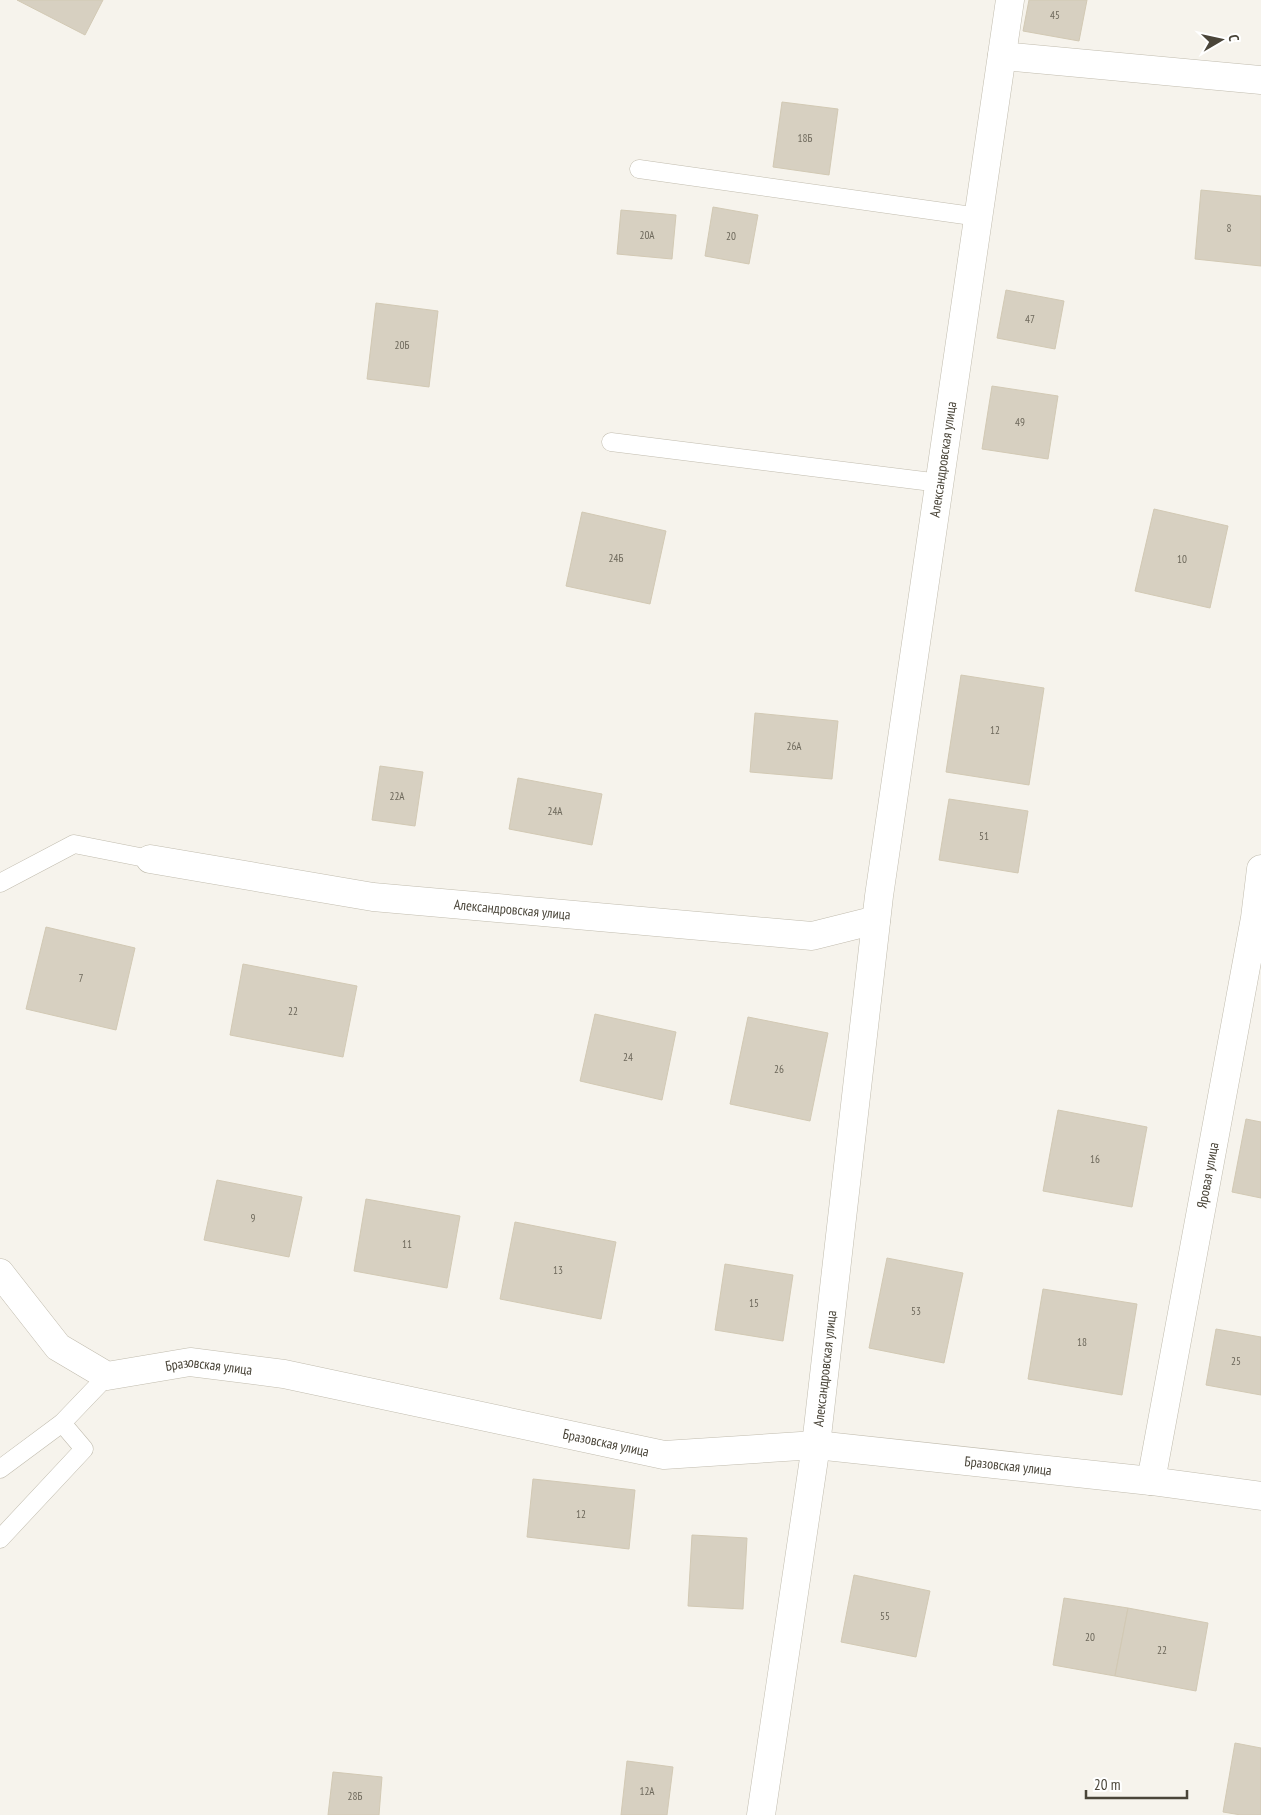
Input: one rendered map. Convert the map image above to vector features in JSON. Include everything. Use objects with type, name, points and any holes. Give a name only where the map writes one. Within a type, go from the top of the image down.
[{"type":"street","name":"Александровская улица","points":[[761,1815],[816,1445],[876,920],[1010,0]]},
{"type":"street","points":[[1002,56],[1261,80]]},
{"type":"street","name":"Александровская улица","points":[[150,859],[373,896],[812,936],[876,920]]},
{"type":"street","name":"Яровая улица","points":[[1151,1481],[1255,918],[1261,869]]},
{"type":"street","points":[[0,1272],[58,1347],[107,1376]]},
{"type":"street","name":"Бразовская улица","points":[[107,1376],[190,1362],[274,1373],[664,1455],[816,1445],[1151,1481],[1261,1496]]},
{"type":"lane","points":[[639,169],[978,217]]},
{"type":"lane","points":[[611,442],[940,483]]},
{"type":"lane","points":[[0,883],[74,844],[150,859]]},
{"type":"lane","points":[[0,1469],[62,1422],[107,1376]]},
{"type":"lane","points":[[0,1539],[84,1448],[62,1422]]},
{"type":"building","points":[[17,0],[103,0],[85,35]]},
{"type":"building","points":[[1029,0],[1087,0],[1079,41],[1023,31]]},
{"type":"building","points":[[782,102],[838,109],[829,175],[773,167]]},
{"type":"building","points":[[1201,190],[1261,196],[1261,266],[1195,259]]},
{"type":"building","points":[[713,207],[758,215],[749,264],[705,256]]},
{"type":"building","points":[[621,210],[676,215],[672,259],[617,254]]},
{"type":"building","points":[[1006,290],[1064,301],[1055,349],[997,338]]},
{"type":"building","points":[[376,303],[438,311],[429,387],[367,379]]},
{"type":"building","points":[[992,386],[1058,396],[1048,459],[982,449]]},
{"type":"building","points":[[1154,509],[1228,526],[1210,608],[1135,591]]},
{"type":"building","points":[[582,512],[666,531],[650,604],[566,586]]},
{"type":"building","points":[[961,675],[1044,688],[1029,785],[946,772]]},
{"type":"building","points":[[755,713],[838,721],[832,779],[750,772]]},
{"type":"building","points":[[380,766],[423,772],[415,826],[372,820]]},
{"type":"building","points":[[518,778],[602,794],[592,845],[509,829]]},
{"type":"building","points":[[949,799],[1028,811],[1018,873],[939,860]]},
{"type":"building","points":[[46,927],[135,948],[116,1030],[26,1009]]},
{"type":"building","points":[[243,964],[357,986],[343,1057],[230,1035]]},
{"type":"building","points":[[595,1014],[676,1032],[662,1100],[580,1081]]},
{"type":"building","points":[[748,1017],[828,1033],[810,1121],[730,1104]]},
{"type":"building","points":[[1058,1110],[1147,1127],[1132,1207],[1043,1191]]},
{"type":"building","points":[[1246,1119],[1261,1122],[1261,1198],[1232,1192]]},
{"type":"building","points":[[217,1180],[302,1197],[289,1257],[204,1240]]},
{"type":"building","points":[[366,1199],[460,1216],[447,1288],[354,1271]]},
{"type":"building","points":[[515,1222],[616,1242],[601,1319],[500,1299]]},
{"type":"building","points":[[887,1258],[963,1273],[944,1363],[869,1348]]},
{"type":"building","points":[[725,1264],[793,1275],[783,1341],[715,1330]]},
{"type":"building","points":[[1043,1289],[1137,1304],[1122,1395],[1028,1379]]},
{"type":"building","points":[[1216,1329],[1261,1337],[1261,1395],[1206,1385]]},
{"type":"building","points":[[533,1479],[635,1490],[629,1549],[527,1537]]},
{"type":"building","points":[[692,1535],[747,1538],[743,1609],[688,1606]]},
{"type":"building","points":[[854,1575],[930,1591],[916,1657],[841,1642]]},
{"type":"building","points":[[1064,1598],[1128,1608],[1115,1676],[1053,1665]]},
{"type":"building","points":[[1128,1608],[1208,1623],[1196,1691],[1115,1676]]},
{"type":"building","points":[[1235,1743],[1261,1748],[1261,1815],[1241,1815],[1223,1812]]},
{"type":"building","points":[[627,1761],[673,1767],[667,1815],[621,1815]]},
{"type":"building","points":[[333,1772],[382,1777],[379,1815],[328,1815]]}]
